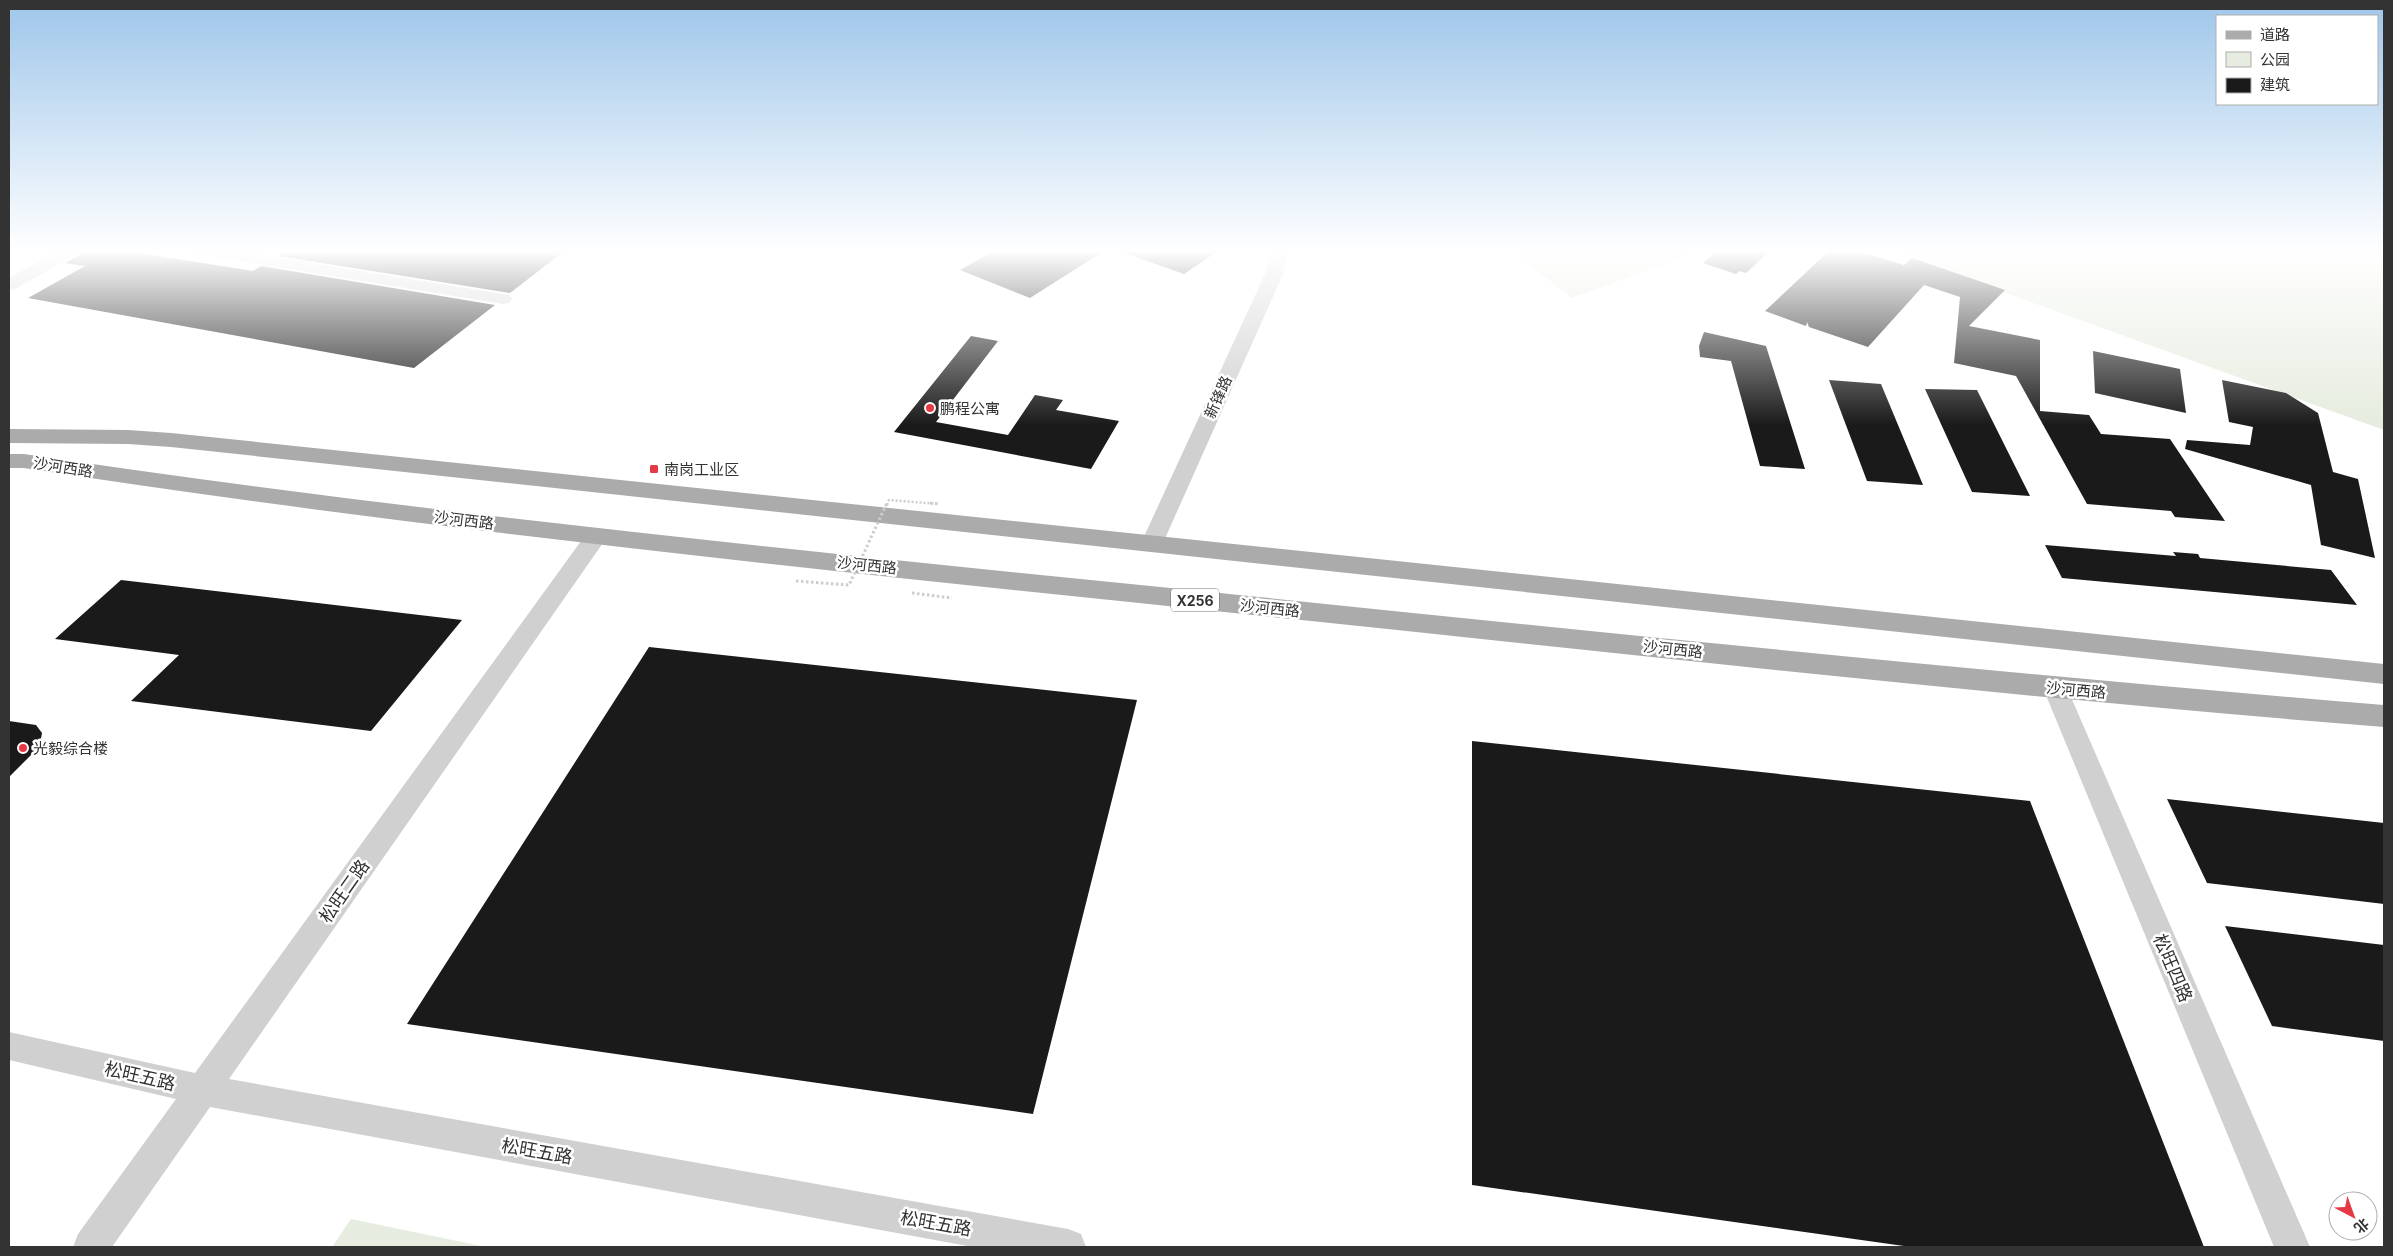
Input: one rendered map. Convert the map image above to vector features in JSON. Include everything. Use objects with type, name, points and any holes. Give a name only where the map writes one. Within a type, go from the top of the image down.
[{"type":"main road","name":"沙河西路","points":[[9,436],[171,440],[2384,674]]},
{"type":"main road","points":[[16,461],[85,437]]},
{"type":"main road","name":"沙河西路","points":[[16,461],[464,521],[1077,588],[2055,688],[2384,716]]},
{"type":"main road","points":[[2311,710],[2384,727]]},
{"type":"street","name":"新锋路","points":[[1152,543],[1259,308]]},
{"type":"street","name":"松旺二路","points":[[91,1247],[597,535]]},
{"type":"street","name":"松旺四路","points":[[2055,688],[2292,1247]]},
{"type":"street","name":"松旺五路","points":[[9,1046],[202,1090],[1068,1247]]},
{"type":"path","points":[[796,581],[849,585],[889,500],[939,504]]},
{"type":"green space","points":[[2046,308],[2384,308],[2384,430]]},
{"type":"green space","points":[[351,1219],[481,1246],[332,1247]]},
{"type":"building","points":[[81,308],[492,308],[414,368]]},
{"type":"building","points":[[1769,308],[1904,308],[1868,347],[1809,327],[1807,322],[1806,326],[1765,311]]},
{"type":"building","points":[[1959,308],[1987,308],[1969,326],[2040,340],[2040,411],[2089,415],[2101,434],[2170,439],[2225,521],[2175,517],[2171,511],[2087,504],[2016,376],[1954,363]]},
{"type":"building","points":[[1704,332],[1766,346],[1805,469],[1760,466],[1731,361],[1700,357],[1699,346]]},
{"type":"building","name":"鹏程公寓","points":[[971,336],[998,341],[936,422],[1008,435],[1035,395],[1063,400],[1056,410],[1119,421],[1091,469],[894,432]]},
{"type":"building","points":[[2093,351],[2180,369],[2186,413],[2095,393]]},
{"type":"building","points":[[1829,380],[1881,384],[1923,485],[1867,481]]},
{"type":"building","points":[[2222,380],[2286,393],[2318,413],[2333,472],[2358,479],[2375,558],[2321,545],[2311,485],[2185,449],[2187,440],[2250,445],[2253,427],[2229,422]]},
{"type":"building","points":[[1925,389],[1977,390],[2030,496],[1972,492]]},
{"type":"building","points":[[2045,545],[2176,556],[2173,552],[2198,554],[2200,558],[2331,570],[2357,605],[2062,578]]},
{"type":"building","points":[[121,580],[462,620],[371,731],[131,701],[179,655],[55,639]]},
{"type":"building","points":[[649,647],[1137,700],[1033,1114],[407,1024]]},
{"type":"building","name":"光毅综合楼","points":[[9,721],[36,725],[42,733],[40,744],[35,751],[9,777]]},
{"type":"building","points":[[1472,741],[2030,801],[2204,1247],[1911,1247],[1472,1185]]},
{"type":"building","points":[[2167,799],[2384,823],[2384,904],[2207,883]]},
{"type":"building","points":[[2225,926],[2384,945],[2384,1041],[2272,1026]]},
{"type":"place","name":"鹏程公寓","points":[[930,408]]},
{"type":"place","name":"南岗工业区","points":[[654,469]]},
{"type":"place","name":"光毅综合楼","points":[[23,748]]}]
